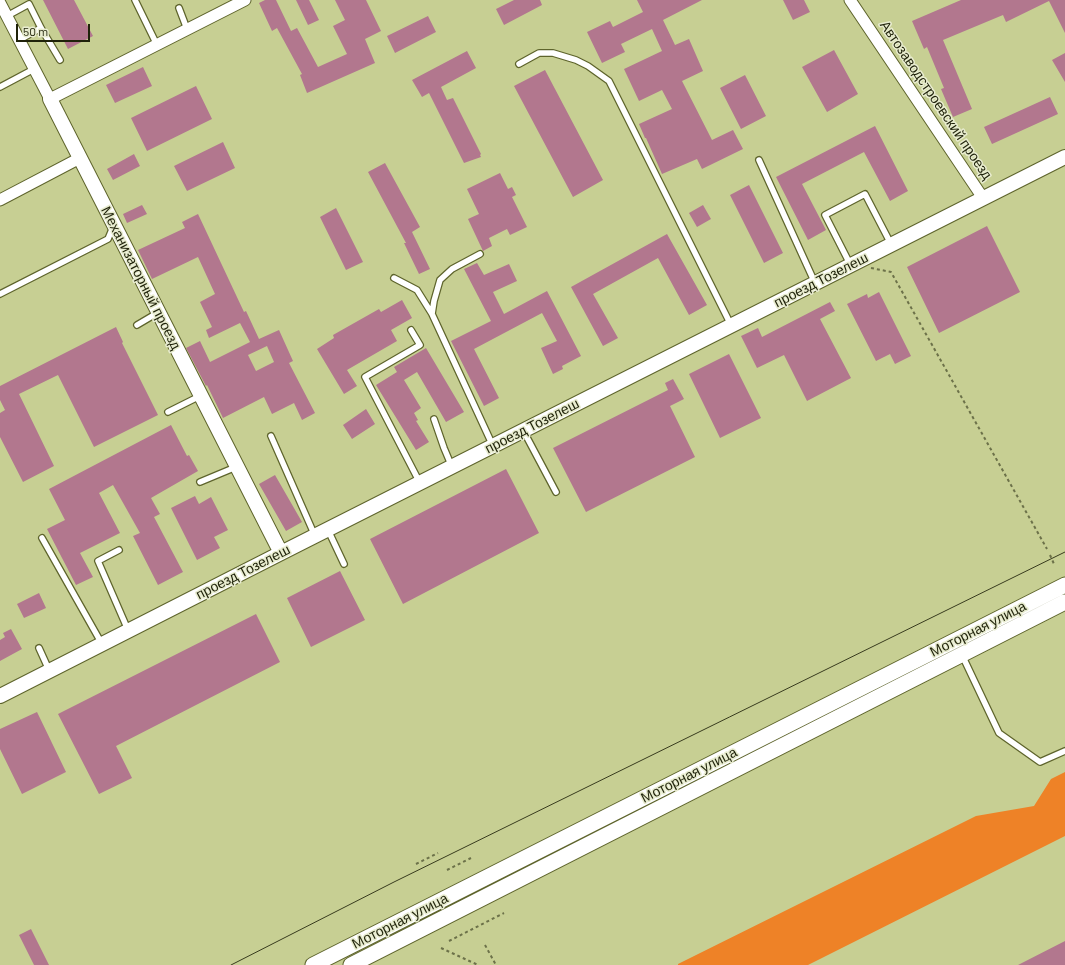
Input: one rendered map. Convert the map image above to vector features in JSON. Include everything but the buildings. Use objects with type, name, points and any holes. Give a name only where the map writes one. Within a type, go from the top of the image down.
[{"type":"main road","name":"Моторная улица","points":[[313,965],[1065,585]]},
{"type":"main road","name":"Моторная улица","points":[[351,965],[1065,602]]},
{"type":"main road","points":[[746,747],[753,760]]},
{"type":"street","name":"Автозаводстроевский проезд","points":[[850,0],[983,198]]},
{"type":"street","points":[[50,99],[242,1]]},
{"type":"street","name":"Механизаторный проезд","points":[[0,3],[281,553]]},
{"type":"street","name":"проезд Тозелеш","points":[[1,694],[50,671],[523,430],[1065,157]]},
{"type":"street","points":[[0,200],[80,158]]},
{"type":"lane","points":[[135,0],[157,44]]},
{"type":"lane","points":[[7,16],[29,4],[60,60]]},
{"type":"lane","points":[[179,8],[187,29]]},
{"type":"lane","points":[[19,40],[41,28]]},
{"type":"lane","points":[[518,64],[539,53],[553,52],[588,66],[609,82],[731,325]]},
{"type":"lane","points":[[0,87],[34,69]]},
{"type":"lane","points":[[759,160],[815,283]]},
{"type":"lane","points":[[856,262],[825,215],[865,194],[892,244]]},
{"type":"lane","points":[[0,294],[108,238],[114,225]]},
{"type":"lane","points":[[432,314],[440,280],[452,269],[480,254]]},
{"type":"lane","points":[[394,278],[417,290],[432,314],[493,446]]},
{"type":"lane","points":[[136,325],[159,312]]},
{"type":"lane","points":[[411,330],[420,345],[365,377],[420,483]]},
{"type":"lane","points":[[168,412],[201,395]]},
{"type":"lane","points":[[434,419],[452,467]]},
{"type":"lane","points":[[523,430],[556,492]]},
{"type":"lane","points":[[271,436],[315,536]]},
{"type":"lane","points":[[200,482],[237,466]]},
{"type":"lane","points":[[328,529],[344,564]]},
{"type":"lane","points":[[42,538],[102,644]]},
{"type":"lane","points":[[118,550],[98,561],[128,631]]},
{"type":"lane","points":[[39,648],[50,671]]},
{"type":"lane","points":[[962,654],[999,733],[1040,762],[1065,751]]},
{"type":"path","points":[[856,262],[866,267],[890,272],[1047,550]]},
{"type":"path","points":[[1050,555],[1054,564]]},
{"type":"path","points":[[416,864],[438,852]]},
{"type":"path","points":[[448,870],[471,858]]},
{"type":"path","points":[[449,941],[504,913]]},
{"type":"path","points":[[485,945],[496,965]]},
{"type":"path","points":[[441,948],[478,965]]},
{"type":"shaded area","points":[[1065,772],[1065,836],[808,965],[678,965],[976,816],[1034,806],[1051,779]]},
{"type":"tram line","points":[[231,965],[394,882],[1065,552]]}]
